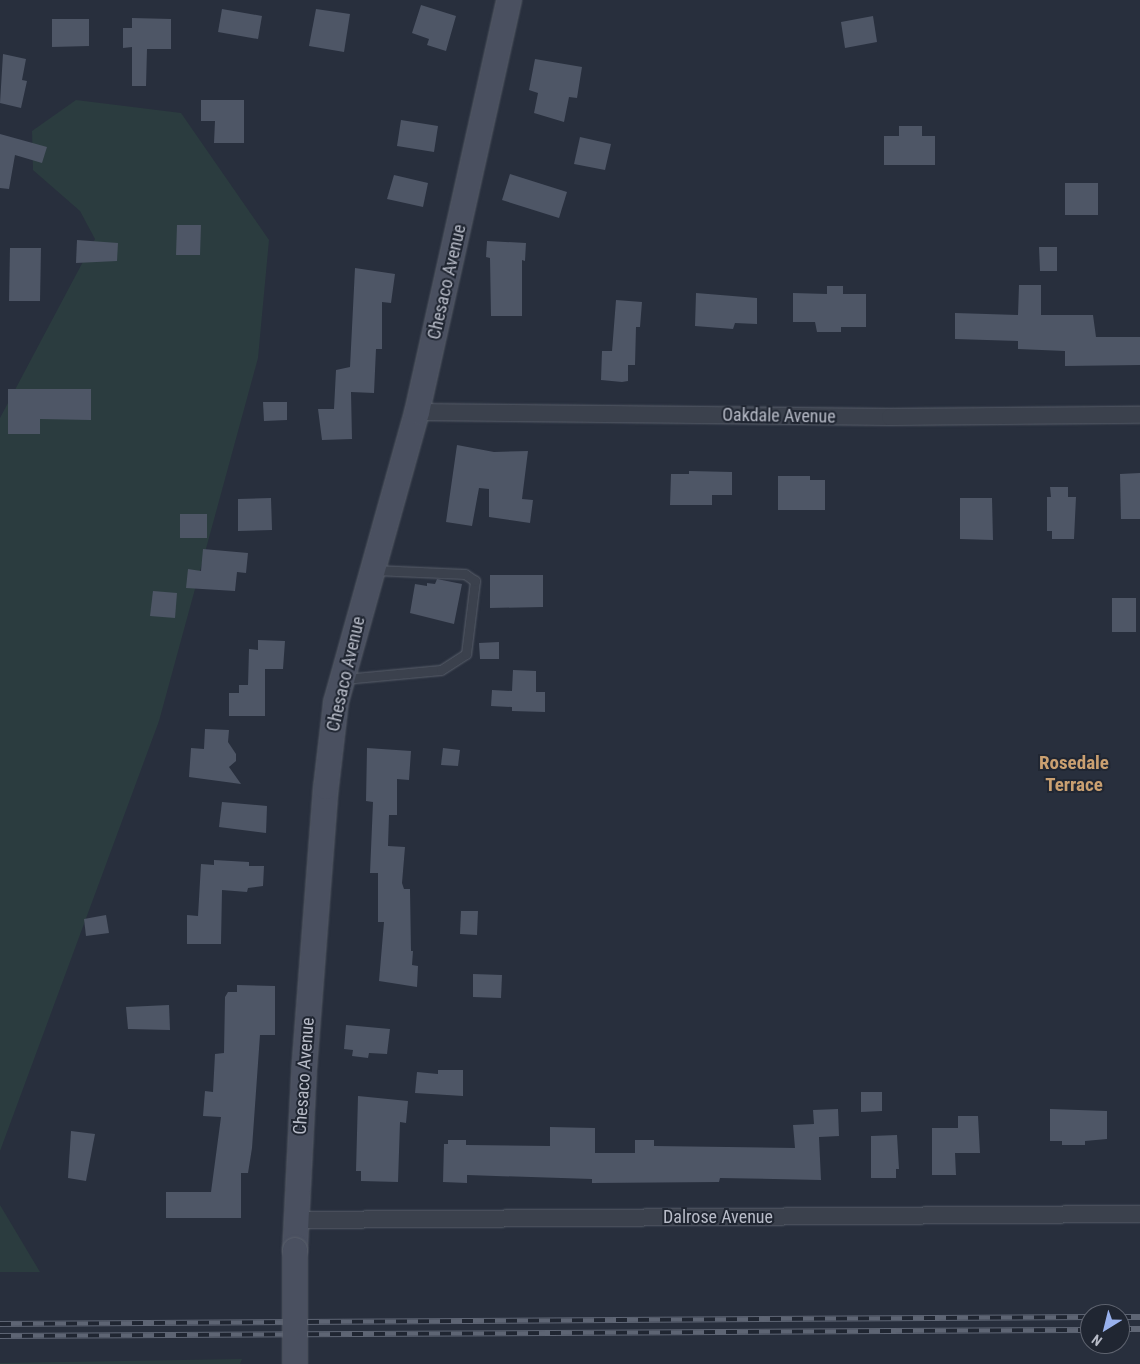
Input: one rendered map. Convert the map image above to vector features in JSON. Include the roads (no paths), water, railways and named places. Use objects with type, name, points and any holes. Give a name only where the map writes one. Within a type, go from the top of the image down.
[{"type":"street","name":"Chesaco Avenue","points":[[296,1364],[296,1220],[330,740],[342,679],[417,412],[508,0]]},
{"type":"street","name":"Oakdale Avenue","points":[[417,412],[890,417],[1140,415]]},
{"type":"street","name":"Dalrose Avenue","points":[[296,1220],[1140,1214]]},
{"type":"lane","points":[[342,679],[441,670],[466,654],[475,581],[465,574],[373,570]]},
{"type":"railway","points":[[0,1324],[1080,1317]]},
{"type":"railway","points":[[1130,1317],[1140,1317]]},
{"type":"railway","points":[[1130,1329],[1140,1329]]},
{"type":"railway","points":[[0,1336],[1080,1330]]},
{"type":"district","name":"Rosedale Terrace","points":[[1074,774]]}]
